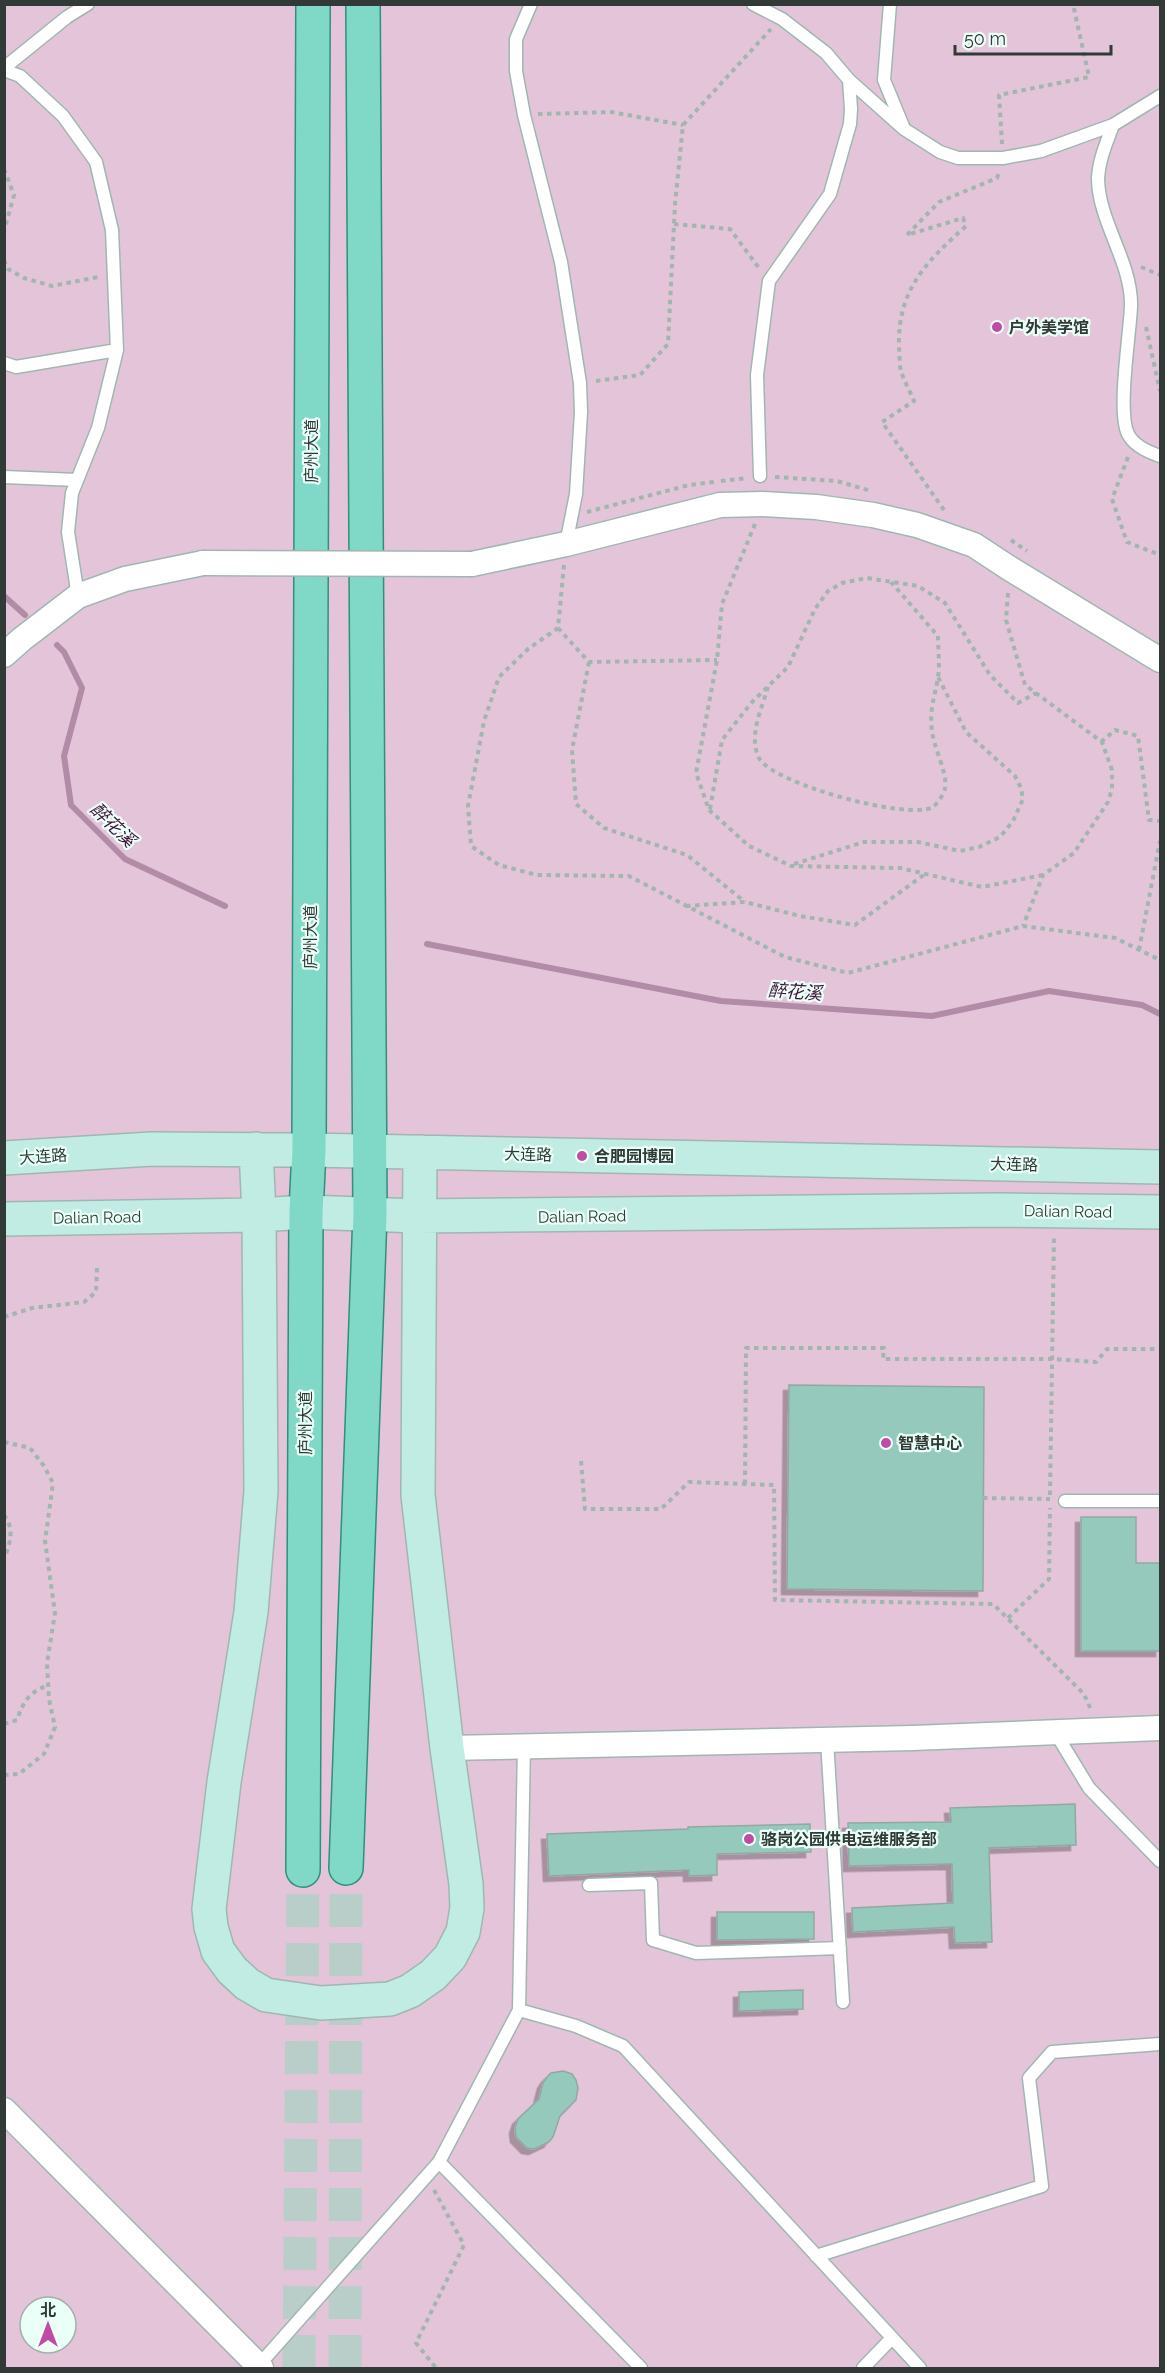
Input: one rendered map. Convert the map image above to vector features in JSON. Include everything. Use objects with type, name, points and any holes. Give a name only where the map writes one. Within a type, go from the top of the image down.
[{"type":"main road","name":"庐州大道","points":[[303,1870],[306,1212],[309,1150],[313,4]]},
{"type":"main road","points":[[346,1868],[370,1214],[363,4]]},
{"type":"main road","name":"大连路","points":[[4,1158],[152,1149],[256,1149],[1161,1167]]},
{"type":"main road","points":[[256,1149],[259,1215],[261,1491],[251,1611],[224,1782],[209,1909],[218,1951],[232,1970],[247,1984],[266,1995],[321,2003],[390,1999],[410,1991],[433,1976],[450,1958],[463,1932],[466,1908],[466,1884],[447,1748],[418,1495],[420,1152]]},
{"type":"main road","name":"Dalian Road","points":[[4,1219],[259,1215],[306,1212],[419,1216],[1054,1210],[1161,1212]]},
{"type":"street","points":[[4,655],[78,596],[125,579],[203,563],[472,564],[566,544],[720,505],[764,504],[816,507],[873,515],[917,525],[974,545],[1161,660]]},
{"type":"street","points":[[447,1748],[827,1740],[1161,1728]]},
{"type":"street","points":[[4,2110],[260,2367]]},
{"type":"lane","points":[[78,596],[68,532],[72,493],[98,428],[117,350],[112,275],[112,230],[96,162],[63,116],[20,75],[4,69],[67,17],[88,4]]},
{"type":"lane","points":[[531,4],[516,39],[516,71],[524,115],[561,262],[580,383],[576,494],[566,544]]},
{"type":"lane","points":[[753,4],[782,19],[826,53],[849,80],[904,129],[940,152],[958,158],[1003,158],[1041,151],[1113,125],[1161,96]]},
{"type":"lane","points":[[890,4],[884,80],[904,129]]},
{"type":"lane","points":[[760,476],[757,375],[768,281],[830,194],[850,124],[849,80]]},
{"type":"lane","points":[[1113,125],[1100,162],[1098,179],[1109,226],[1129,284],[1131,304],[1124,412],[1127,433],[1142,449],[1161,456]]},
{"type":"lane","points":[[4,363],[16,368],[117,350]]},
{"type":"lane","points":[[4,477],[77,480]]},
{"type":"lane","points":[[1065,1502],[1161,1501]]},
{"type":"lane","points":[[1055,1732],[1089,1788],[1161,1861]]},
{"type":"lane","points":[[827,1740],[843,2002]]},
{"type":"lane","points":[[260,2367],[439,2162],[519,2010],[524,1746]]},
{"type":"lane","points":[[590,1886],[651,1883],[653,1940],[696,1953],[840,1948]]},
{"type":"lane","points":[[519,2010],[576,2026],[622,2046],[920,2368]]},
{"type":"lane","points":[[816,2256],[1042,2186],[1029,2078],[1052,2052],[1161,2044]]},
{"type":"lane","points":[[439,2162],[641,2368]]},
{"type":"lane","points":[[863,2368],[892,2338]]},
{"type":"path","points":[[944,511],[882,422],[914,401],[900,369],[899,335],[903,310],[916,277],[966,226],[963,218],[906,235],[939,202],[997,178],[1003,158],[999,94],[1089,77],[1073,4]]},
{"type":"path","points":[[580,383],[640,375],[668,344],[674,224],[683,125],[782,19]]},
{"type":"path","points":[[524,115],[611,112],[683,125]]},
{"type":"path","points":[[4,169],[14,195],[4,231]]},
{"type":"path","points":[[674,224],[730,230],[768,281]]},
{"type":"path","points":[[4,260],[8,268],[24,278],[52,285],[112,275]]},
{"type":"path","points":[[1131,304],[1148,330],[1161,391]]},
{"type":"path","points":[[1133,442],[1112,499],[1127,542],[1161,555]]},
{"type":"path","points":[[764,504],[722,604],[717,660],[696,773],[709,810],[749,846],[791,866],[900,868],[982,887],[1043,875],[1074,852],[1108,802],[1112,789],[1112,770],[1101,742],[1025,685],[1006,620],[1009,568]]},
{"type":"path","points":[[566,544],[558,628],[589,662],[717,660]]},
{"type":"path","points":[[709,810],[722,740],[752,702],[788,668],[815,609],[828,591],[842,583],[867,578],[918,586],[945,603],[990,675],[1018,703],[1036,693]]},
{"type":"path","points":[[768,686],[754,732],[759,757],[772,772],[805,787],[841,797],[905,810],[932,807],[946,787],[932,733],[931,702],[938,677],[938,636],[890,581]]},
{"type":"path","points":[[558,628],[528,649],[499,677],[484,721],[468,806],[471,846],[499,865],[537,875],[629,876],[785,957],[848,973],[1023,926],[1115,938],[1161,960]]},
{"type":"path","points":[[589,662],[572,750],[576,804],[604,828],[687,855],[746,902]]},
{"type":"path","points":[[791,866],[864,842],[918,842],[960,851],[980,847],[1000,837],[1013,821],[1023,799],[1015,776],[966,732],[938,677]]},
{"type":"path","points":[[1101,742],[1115,730],[1138,736],[1149,820],[1161,821]]},
{"type":"path","points":[[1139,950],[1161,841]]},
{"type":"path","points":[[685,906],[746,902],[800,916],[855,925],[925,874]]},
{"type":"path","points":[[1023,926],[1043,875]]},
{"type":"path","points":[[1008,1618],[1049,1579],[1054,1210]]},
{"type":"path","points":[[4,1317],[32,1308],[84,1302],[96,1292],[97,1268]]},
{"type":"path","points":[[745,1484],[746,1348],[884,1348],[884,1359],[1052,1359],[1096,1362],[1107,1349],[1161,1349]]},
{"type":"path","points":[[4,1442],[30,1448],[44,1466],[53,1483],[45,1541],[55,1613],[47,1663],[55,1727],[44,1754],[19,1774],[4,1775]]},
{"type":"path","points":[[581,1461],[585,1509],[661,1509],[689,1482],[774,1485],[775,1600],[993,1604],[1084,1694],[1099,1731]]},
{"type":"path","points":[[983,1498],[1050,1499]]},
{"type":"path","points":[[4,1515],[10,1523],[11,1533],[10,1546],[4,1559]]},
{"type":"path","points":[[4,1724],[17,1720],[22,1705],[34,1691],[48,1685]]},
{"type":"path","points":[[426,2176],[464,2245],[416,2343],[436,2368]]},
{"type":"shaded area","name":"合肥园博园","points":[[5,5],[1160,5],[1160,2368],[5,2368]]},
{"type":"building","name":"智慧中心","points":[[789,1385],[984,1387],[983,1591],[787,1589]]},
{"type":"building","points":[[1081,1517],[1136,1517],[1136,1563],[1161,1563],[1161,1651],[1081,1651]]},
{"type":"building","points":[[1075,1804],[1076,1845],[989,1848],[992,1942],[955,1943],[954,1927],[853,1932],[852,1908],[953,1903],[952,1864],[849,1866],[848,1823],[951,1822],[950,1808]]},
{"type":"building","points":[[810,1824],[811,1852],[717,1854],[717,1875],[689,1876],[689,1870],[549,1876],[547,1834]]},
{"type":"building","points":[[717,1912],[814,1912],[814,1939],[717,1940]]},
{"type":"building","points":[[803,1990],[803,2009],[739,2011],[739,1992]]},
{"type":"building","points":[[563,2071],[572,2074],[576,2080],[578,2088],[576,2100],[560,2116],[549,2142],[534,2149],[527,2148],[516,2137],[515,2128],[518,2119],[539,2099],[547,2077],[551,2073]]},
{"type":"waterway","points":[[4,596],[25,615]]},
{"type":"waterway","name":"醉花溪","points":[[57,645],[64,652],[82,688],[64,756],[71,805],[125,859],[225,906]]},
{"type":"waterway","name":"醉花溪","points":[[427,944],[721,1001],[932,1016],[1049,991],[1142,1005],[1160,1014]]},
{"type":"tunnel","points":[[345,2368],[346,1868]]},
{"type":"tunnel","points":[[299,2368],[303,1870]]},
{"type":"place","name":"户外美学馆","points":[[997,327]]},
{"type":"place","name":"合肥园博园","points":[[582,1156]]},
{"type":"place","name":"智慧中心","points":[[886,1443]]},
{"type":"place","name":"骆岗公园供电运维服务部","points":[[749,1839]]}]
